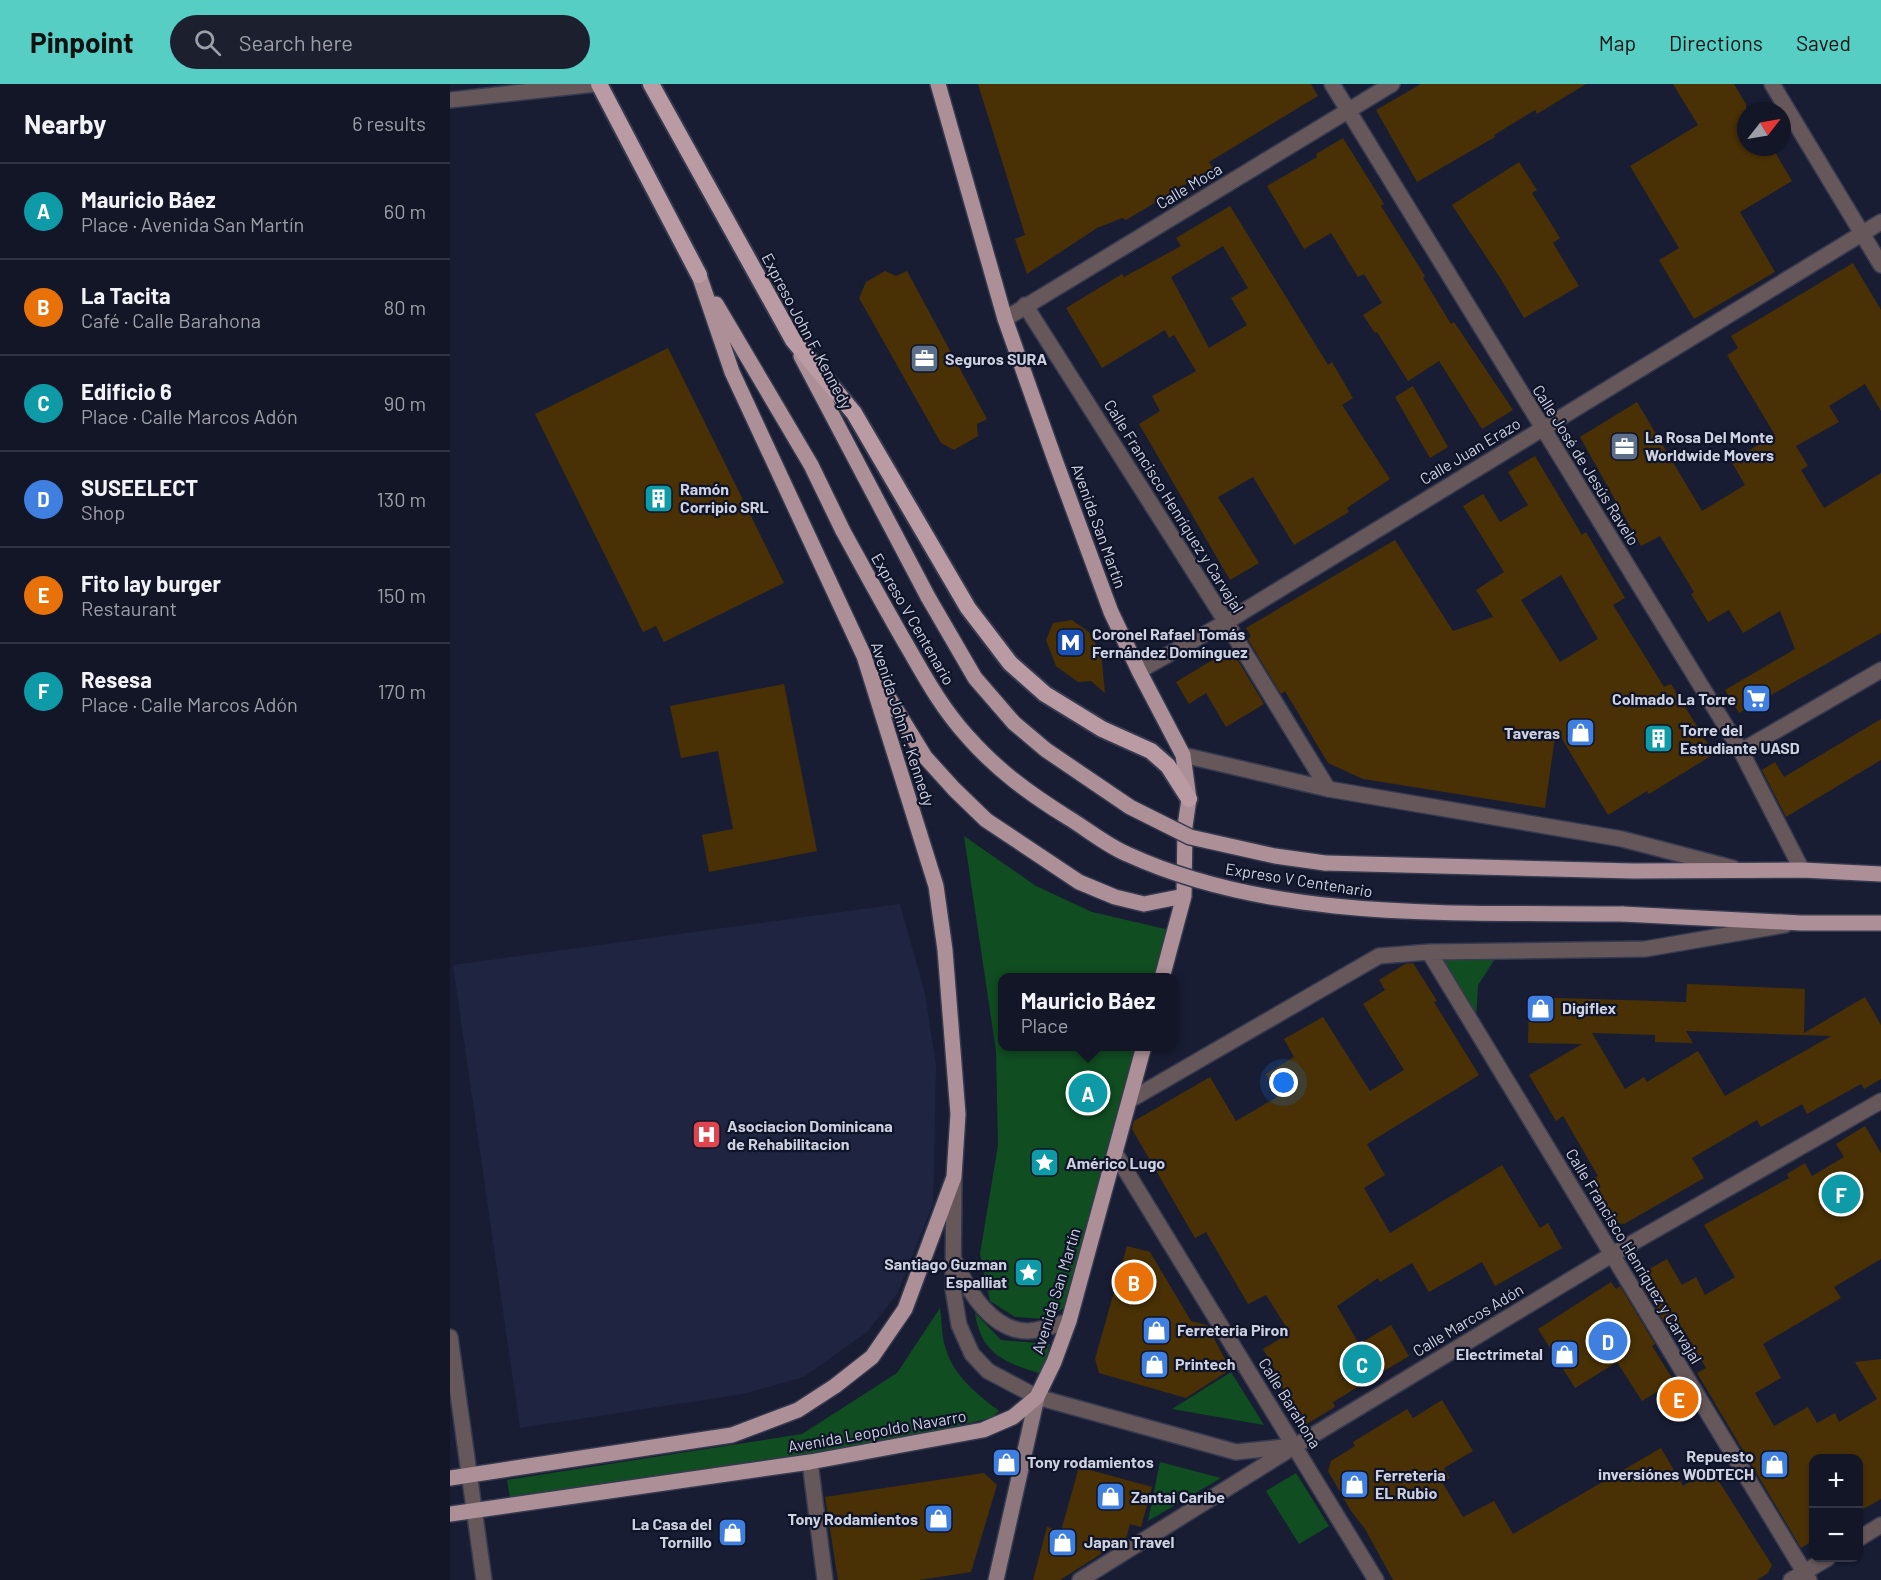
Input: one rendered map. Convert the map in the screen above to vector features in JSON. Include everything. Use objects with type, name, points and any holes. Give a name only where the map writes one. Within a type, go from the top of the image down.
[{"type":"highway","points":[[597,84],[699,275]]},
{"type":"highway","name":"Expreso John F. Kennedy","points":[[651,84],[792,340]]},
{"type":"highway","points":[[792,340],[854,413],[968,608],[1010,663],[1045,694],[1102,729],[1152,751],[1168,766],[1189,799]]},
{"type":"main road","name":"Avenida San Martín","points":[[938,84],[1005,319],[1111,612],[1183,755],[1189,799],[1185,826],[1184,896],[1163,973]]},
{"type":"main road","name":"Expreso V Centenario","points":[[699,275],[811,465],[843,531],[937,699],[967,737],[1004,774],[1126,854],[1180,875],[1234,890],[1316,903],[1382,910],[1622,914],[1881,923]]},
{"type":"main road","name":"Avenida John F. Kennedy","points":[[699,275],[732,372],[864,656],[936,886],[945,950],[958,1114],[954,1177]]},
{"type":"main road","name":"Expreso John F. Kennedy","points":[[792,340],[928,597]]},
{"type":"main road","name":"Expreso V Centenario","points":[[928,597],[975,678],[1014,723],[1046,750],[1130,807],[1190,837],[1275,856],[1325,863],[1633,871],[1802,870],[1881,874]]},
{"type":"main road","points":[[864,656],[925,757],[986,820],[1079,882],[1115,897],[1144,904],[1184,896]]},
{"type":"main road","name":"Avenida San Martín","points":[[996,1580],[1037,1397],[1054,1362],[1069,1321],[1143,1051]]},
{"type":"main road","name":"Avenida Leopoldo Navarro","points":[[450,1478],[732,1435],[798,1410],[835,1386],[872,1357],[905,1309],[954,1177]]},
{"type":"main road","name":"Avenida Leopoldo Navarro","points":[[450,1514],[810,1462],[983,1430],[1012,1417],[1037,1397]]},
{"type":"street","points":[[450,100],[597,84]]},
{"type":"street","name":"Calle José de Jesús Ravelo","points":[[1332,84],[1741,751],[1802,870]]},
{"type":"street","name":"Calle Moca","points":[[1005,319],[1392,84]]},
{"type":"street","points":[[1772,84],[1881,265]]},
{"type":"street","name":"Calle Juan Erazo","points":[[1139,671],[1226,622],[1881,222]]},
{"type":"street","name":"Calle Francisco Henríquez y Carvajal","points":[[1025,305],[1226,622],[1328,789]]},
{"type":"street","points":[[1741,751],[1881,670]]},
{"type":"street","name":"Expreso V Centenario","points":[[1183,755],[1328,789],[1622,839],[1744,871]]},
{"type":"street","name":"Expreso V Centenario","points":[[1130,1100],[1379,956],[1429,952],[1645,949],[1802,922]]},
{"type":"street","name":"Calle Francisco Henríquez y Carvajal","points":[[1429,952],[1612,1254],[1802,1577]]},
{"type":"street","name":"Calle Marcos Adón","points":[[1080,1580],[1612,1254],[1881,1101]]},
{"type":"street","name":"Calle Barahona","points":[[1115,1153],[1376,1580]]},
{"type":"street","points":[[954,1177],[953,1288],[959,1325],[972,1354],[988,1371],[1037,1397],[1236,1452],[1296,1446]]},
{"type":"street","points":[[952,1255],[966,1286],[983,1307],[1005,1326],[1026,1331],[1047,1328],[1069,1321]]},
{"type":"street","points":[[450,1338],[483,1580]]},
{"type":"street","points":[[810,1462],[825,1580]]},
{"type":"street","points":[[1863,1536],[1881,1525]]},
{"type":"street","points":[[1802,1577],[1822,1562]]},
{"type":"shaded area","name":"Asociacion Dominicana de Rehabilitacion","points":[[900,904],[925,994],[936,1066],[933,1204],[897,1294],[867,1332],[804,1377],[743,1394],[520,1428],[453,965]]},
{"type":"green space","points":[[964,836],[1036,886],[1092,912],[1174,931],[1161,973],[998,973],[998,1051],[1139,1051],[1066,1307],[1045,1319],[1015,1317],[990,1301],[980,1254],[998,1145],[996,1051]]},
{"type":"green space","points":[[1441,959],[1495,959],[1478,985],[1476,1019]]},
{"type":"green space","points":[[940,1308],[943,1337],[948,1356],[966,1383],[999,1411],[991,1418],[812,1459],[512,1509],[507,1480],[802,1434],[897,1373]]},
{"type":"green space","points":[[975,1313],[1001,1340],[1050,1344],[1042,1374],[1017,1366],[997,1355],[983,1338]]},
{"type":"green space","points":[[1231,1372],[1264,1425],[1172,1409]]},
{"type":"green space","points":[[1160,1462],[1221,1478],[1148,1521]]},
{"type":"green space","points":[[1296,1473],[1329,1526],[1299,1544],[1266,1491]]},
{"type":"building","points":[[978,84],[1311,84],[1318,96],[1209,162],[1213,168],[1126,220],[1122,218],[1097,228],[1027,274],[1015,239],[1025,235]]},
{"type":"building","points":[[1421,84],[1586,84],[1537,114],[1535,110],[1494,135],[1495,137],[1417,182],[1376,110]]},
{"type":"building","points":[[1673,84],[1734,84],[1745,102],[1737,102],[1737,156],[1777,156],[1792,181],[1740,212],[1775,272],[1694,319],[1659,260],[1679,248],[1630,166],[1698,125]]},
{"type":"building","points":[[1343,138],[1384,204],[1381,206],[1425,276],[1423,278],[1451,324],[1454,322],[1513,410],[1482,429],[1439,361],[1408,381],[1377,332],[1375,333],[1363,315],[1382,303],[1364,274],[1358,277],[1331,233],[1304,249],[1267,186],[1317,157],[1316,154]]},
{"type":"building","points":[[1519,162],[1537,190],[1532,193],[1560,238],[1553,243],[1579,286],[1524,318],[1452,205]]},
{"type":"building","points":[[1230,206],[1328,365],[1332,362],[1353,398],[1342,405],[1390,479],[1347,508],[1349,512],[1294,545],[1253,477],[1218,497],[1259,563],[1230,580],[1139,424],[1160,411],[1152,396],[1196,371],[1174,335],[1169,338],[1165,330],[1102,368],[1066,308],[1122,274],[1124,277],[1181,246],[1176,238]],"holes":[[[1223,246],[1248,288],[1231,298],[1247,325],[1209,348],[1171,277]]]},
{"type":"building","points":[[1853,263],[1881,310],[1881,411],[1865,384],[1829,406],[1839,422],[1796,446],[1808,466],[1801,470],[1824,508],[1881,473],[1881,633],[1739,713],[1725,690],[1795,649],[1780,611],[1743,633],[1729,610],[1708,622],[1691,594],[1694,592],[1660,536],[1641,546],[1580,437],[1637,402],[1702,511],[1745,485],[1731,461],[1775,435],[1727,355],[1738,348],[1731,336]]},
{"type":"building","name":"Seguros SURA","points":[[885,271],[896,276],[907,271],[987,419],[977,424],[978,436],[954,450],[941,443],[859,298],[866,282]]},
{"type":"building","name":"Ramón Corripio SRL","points":[[668,348],[784,583],[664,642],[656,626],[643,632],[535,414]]},
{"type":"building","points":[[1413,386],[1448,447],[1430,458],[1395,397]]},
{"type":"building","points":[[1535,456],[1582,535],[1586,532],[1625,598],[1613,605],[1664,687],[1671,684],[1714,754],[1649,794],[1647,791],[1608,815],[1556,729],[1545,808],[1363,779],[1328,763],[1285,691],[1281,694],[1248,639],[1251,636],[1246,628],[1395,540],[1453,631],[1493,617],[1476,590],[1504,572],[1463,506],[1483,494],[1500,522],[1528,505],[1508,472]],"holes":[[[1561,575],[1598,639],[1560,662],[1521,600]]]},
{"type":"building","points":[[1072,620],[1089,632],[1101,653],[1105,693],[1091,681],[1078,682],[1056,666],[1046,640],[1053,623]]},
{"type":"building","points":[[1231,649],[1264,704],[1226,727],[1206,693],[1189,704],[1176,682]]},
{"type":"building","points":[[784,684],[817,851],[709,872],[702,835],[733,829],[718,751],[681,758],[670,706]]},
{"type":"building","points":[[1881,719],[1881,760],[1786,817],[1762,770],[1775,762],[1784,777]]},
{"type":"building","points":[[1413,963],[1479,1075],[1367,1144],[1385,1175],[1364,1188],[1390,1233],[1502,1165],[1540,1228],[1548,1223],[1562,1248],[1495,1286],[1482,1262],[1429,1292],[1412,1263],[1380,1282],[1378,1278],[1337,1306],[1359,1344],[1391,1325],[1409,1356],[1333,1402],[1335,1407],[1305,1425],[1279,1382],[1283,1384],[1263,1349],[1290,1333],[1266,1295],[1248,1304],[1206,1232],[1195,1238],[1132,1129],[1134,1121],[1210,1077],[1236,1121],[1277,1097],[1266,1074],[1294,1057],[1284,1039],[1323,1017],[1370,1091],[1404,1070],[1363,1004],[1385,990],[1379,980],[1405,964]]},
{"type":"building","points":[[1687,984],[1805,989],[1804,1033],[1865,997],[1881,1025],[1881,1079],[1864,1089],[1861,1084],[1807,1114],[1802,1104],[1761,1127],[1757,1120],[1692,1158],[1704,1178],[1624,1224],[1613,1222],[1589,1182],[1598,1176],[1563,1116],[1556,1121],[1529,1075],[1582,1044],[1528,1043],[1529,997],[1686,1002]],"holes":[[[1686,1031],[1831,1036],[1725,1096],[1698,1051],[1647,1082],[1644,1077],[1625,1089],[1592,1033],[1655,1035],[1655,1042],[1693,1043]]]},
{"type":"building","points":[[1865,1126],[1881,1153],[1881,1259],[1834,1287],[1841,1298],[1763,1344],[1781,1378],[1755,1393],[1774,1426],[1808,1407],[1817,1423],[1835,1413],[1839,1422],[1877,1399],[1855,1362],[1881,1359],[1881,1499],[1863,1509],[1863,1454],[1809,1454],[1809,1543],[1801,1548],[1697,1373],[1706,1368],[1682,1327],[1671,1334],[1637,1276],[1667,1259],[1682,1285],[1696,1277],[1705,1295],[1735,1277],[1704,1225],[1789,1178],[1787,1174],[1805,1163],[1812,1176],[1844,1157],[1836,1144]]},
{"type":"building","points":[[1127,1246],[1150,1252],[1191,1321],[1207,1325],[1228,1365],[1228,1371],[1186,1398],[1099,1373],[1095,1359]]},
{"type":"building","points":[[1611,1282],[1616,1289],[1620,1286],[1655,1344],[1652,1346],[1674,1381],[1642,1401],[1617,1362],[1575,1388],[1538,1329]]},
{"type":"building","points":[[1442,1400],[1473,1451],[1444,1468],[1450,1478],[1442,1482],[1463,1517],[1494,1501],[1513,1534],[1661,1448],[1683,1486],[1711,1469],[1772,1565],[1768,1573],[1757,1580],[1393,1580],[1365,1529],[1351,1511],[1328,1471],[1331,1461],[1355,1446],[1353,1442],[1407,1409],[1413,1418]]},
{"type":"building","points":[[1079,1467],[1152,1487],[1141,1527],[1130,1524],[1126,1538],[1060,1580],[1033,1580],[1047,1527],[1061,1531]]},
{"type":"building","points":[[984,1473],[997,1485],[971,1572],[919,1580],[838,1580],[825,1497]]},
{"type":"place","name":"Seguros SURA","points":[[924,359]]},
{"type":"place","name":"La Rosa Del Monte Worldwide Movers","points":[[1624,446]]},
{"type":"place","name":"Ramón Corripio SRL","points":[[659,498]]},
{"type":"place","name":"Coronel Rafael Tomás Fernández Domínguez","points":[[1071,643]]},
{"type":"place","name":"Colmado La Torre","points":[[1757,699]]},
{"type":"place","name":"Taveras","points":[[1581,733]]},
{"type":"place","name":"Torre del Estudiante UASD","points":[[1659,739]]},
{"type":"place","name":"Digiflex","points":[[1541,1008]]},
{"type":"place","name":"Mauricio Báez","points":[[1088,1093]]},
{"type":"place","name":"Asociacion Dominicana de Rehabilitacion","points":[[706,1135]]},
{"type":"place","name":"Américo Lugo","points":[[1045,1163]]},
{"type":"place","name":"Resesa","points":[[1841,1194]]},
{"type":"place","name":"Santiago Guzman Espalliat","points":[[1028,1273]]},
{"type":"place","name":"La Tacita","points":[[1134,1282]]},
{"type":"place","name":"Ferreteria Piron","points":[[1156,1330]]},
{"type":"place","name":"SUSEELECT","points":[[1608,1341]]},
{"type":"place","name":"Electrimetal","points":[[1564,1354]]},
{"type":"place","name":"Printech","points":[[1154,1364]]},
{"type":"place","name":"Edificio 6","points":[[1362,1364]]},
{"type":"place","name":"Fito lay burger","points":[[1679,1399]]},
{"type":"place","name":"Tony rodamientos","points":[[1006,1462]]},
{"type":"place","name":"Repuesto inversiónes WODTECH","points":[[1775,1465]]},
{"type":"place","name":"Ferreteria EL Rubio","points":[[1354,1484]]},
{"type":"place","name":"Zantai Caribe","points":[[1110,1497]]},
{"type":"place","name":"Tony Rodamientos","points":[[939,1519]]},
{"type":"place","name":"La Casa del Tornillo","points":[[733,1533]]},
{"type":"place","name":"Japan Travel","points":[[1063,1542]]}]
